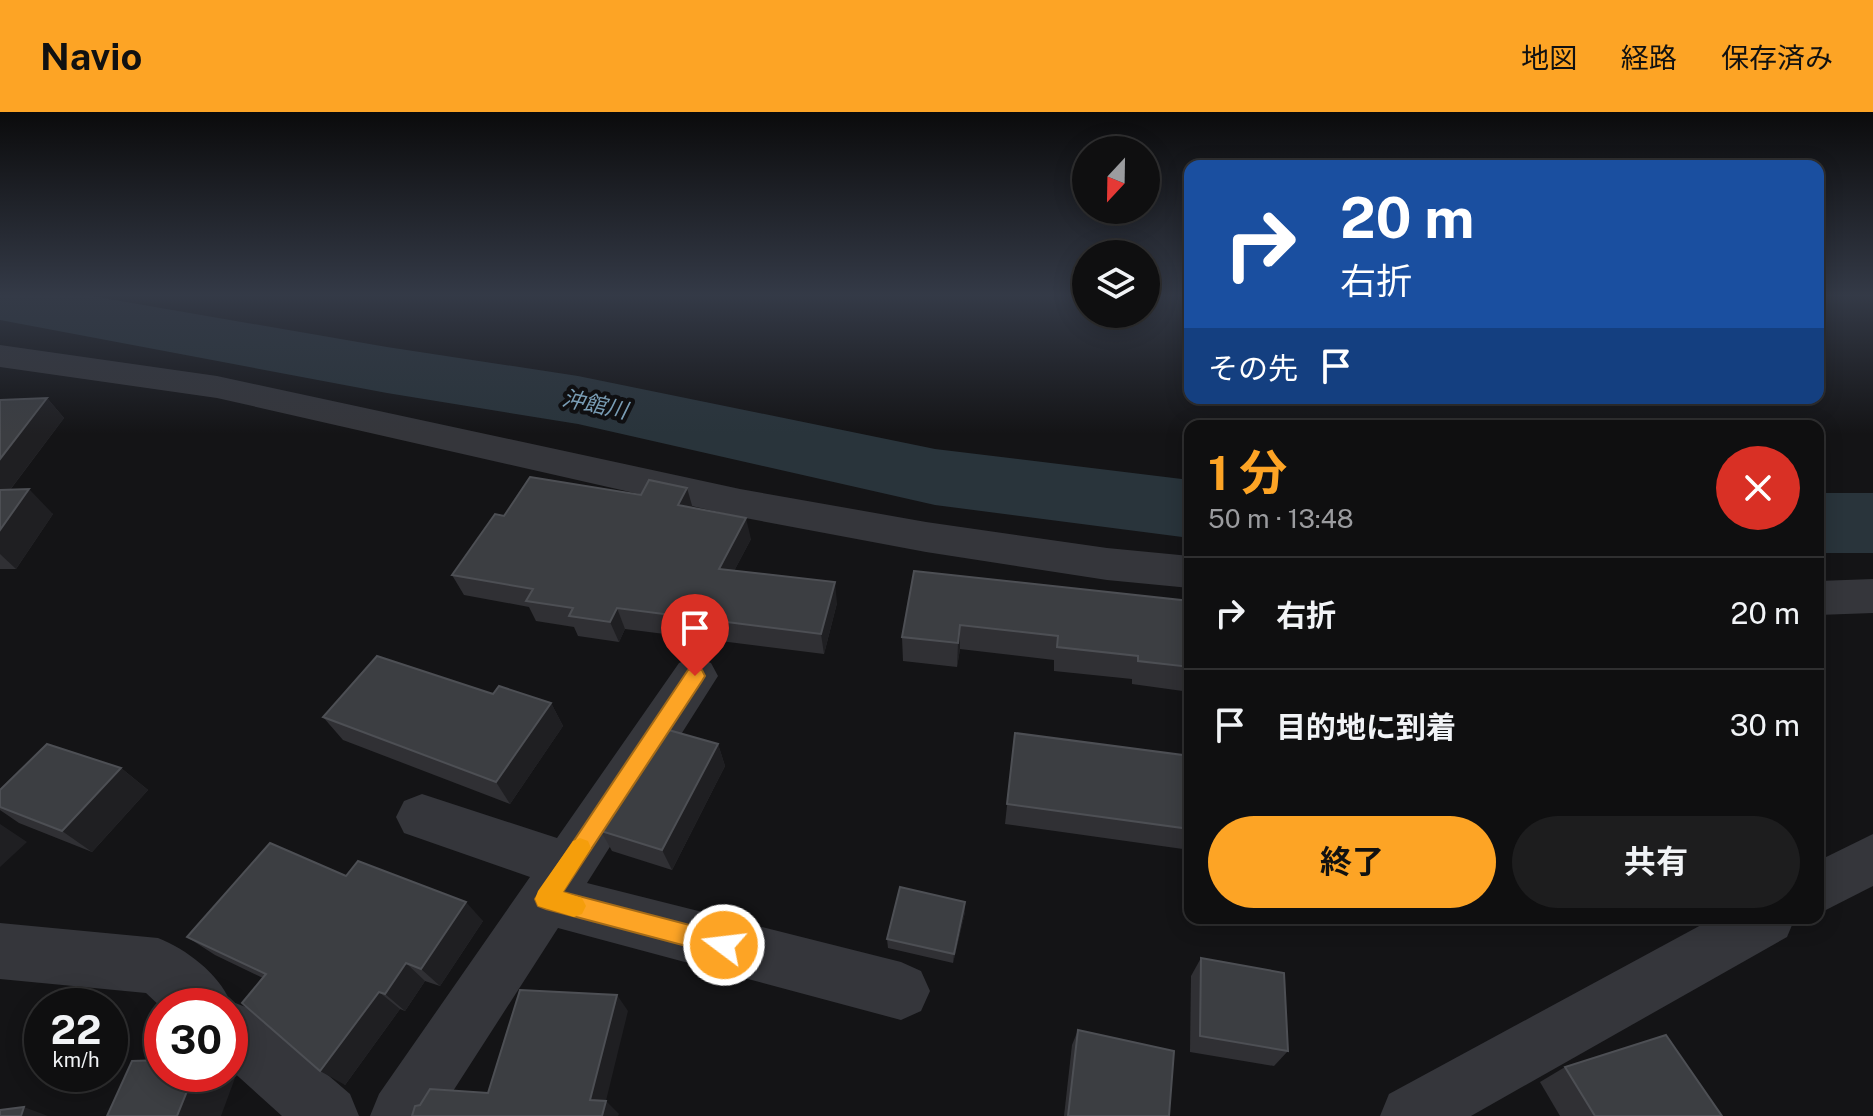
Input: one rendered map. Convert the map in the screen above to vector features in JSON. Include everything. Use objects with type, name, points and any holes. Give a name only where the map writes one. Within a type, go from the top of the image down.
[{"type":"street","points":[[0,356],[217,387],[740,503],[1107,564],[1184,571]]},
{"type":"street","points":[[1824,598],[1873,596]]},
{"type":"street","points":[[401,1116],[695,676]]},
{"type":"street","points":[[422,817],[557,882],[901,991]]},
{"type":"street","points":[[1824,886],[1873,858]]},
{"type":"street","points":[[1411,1116],[1757,924]]},
{"type":"street","points":[[0,951],[158,966],[183,988]]},
{"type":"street","points":[[248,1046],[328,1116]]},
{"type":"building","points":[[47,398],[0,459],[0,400]]},
{"type":"building","points":[[530,477],[641,495],[649,480],[687,488],[678,505],[746,518],[719,569],[835,582],[821,634],[617,608],[610,622],[569,616],[573,608],[526,601],[533,589],[452,575],[495,514],[504,516]]},
{"type":"building","points":[[29,489],[0,530],[0,490]]},
{"type":"building","points":[[914,571],[1184,600],[1184,666],[1138,661],[1138,656],[1057,647],[1058,636],[960,625],[958,643],[902,637]]},
{"type":"building","points":[[377,656],[493,694],[499,686],[551,703],[496,782],[323,717]]},
{"type":"building","points":[[665,729],[718,744],[662,850],[601,831]]},
{"type":"building","points":[[1015,733],[1184,755],[1184,828],[1007,804]]},
{"type":"building","points":[[47,744],[121,768],[62,831],[0,807],[0,790]]},
{"type":"building","points":[[270,843],[346,876],[358,861],[466,902],[421,969],[406,963],[385,994],[379,992],[320,1071],[248,1008],[248,996],[266,974],[187,937]]},
{"type":"building","points":[[900,887],[965,902],[954,954],[887,939]]},
{"type":"building","points":[[1201,958],[1284,973],[1288,1051],[1200,1036]]},
{"type":"building","points":[[520,990],[617,995],[590,1100],[606,1101],[602,1116],[412,1116],[415,1106],[420,1105],[430,1089],[488,1093]]},
{"type":"building","points":[[1078,1030],[1174,1051],[1169,1116],[1068,1116]]},
{"type":"building","points":[[1666,1035],[1722,1116],[1595,1116],[1565,1067]]},
{"type":"building","points":[[132,1061],[144,1061],[144,1092],[187,1092],[177,1116],[107,1116],[118,1092],[128,1092],[128,1070]]},
{"type":"building","points":[[24,1107],[21,1116],[0,1116],[0,1110]]},
{"type":"waterway","name":"沖館川","points":[[226,341],[578,400],[935,477],[1184,508]]},
{"type":"waterway","name":"沖館川","points":[[1824,523],[1873,523]]},
{"type":"slow traffic","points":[[574,906],[546,899],[580,848]]},
{"type":"route","points":[[695,676],[546,899],[724,945]]}]
